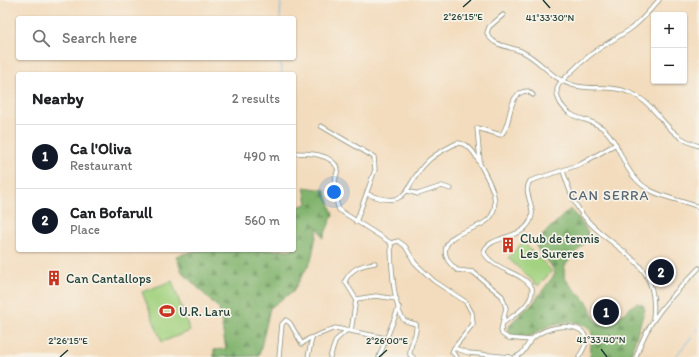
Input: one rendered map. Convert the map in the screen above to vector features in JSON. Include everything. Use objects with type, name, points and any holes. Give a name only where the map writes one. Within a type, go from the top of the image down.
[{"type":"street","points":[[657,1],[637,23],[589,54],[558,85],[558,94],[560,103],[566,110],[574,116],[592,121],[600,126],[616,144],[629,171],[645,188],[662,196],[699,207]]},
{"type":"street","points":[[503,15],[489,27],[487,33],[489,38],[494,42],[523,52],[549,73],[562,81],[585,88],[617,88],[635,95],[650,106],[671,131],[685,141],[699,146]]},
{"type":"street","points":[[480,164],[477,128],[501,135],[514,100],[518,94],[528,91],[533,94]]},
{"type":"street","points":[[321,126],[374,158],[375,170],[356,222]]},
{"type":"street","points":[[367,194],[392,201],[408,191],[427,162],[458,143],[462,143],[469,148],[480,164],[495,196],[492,213],[483,224],[458,234],[453,238],[446,247],[445,254],[450,263],[457,270],[473,272],[502,296],[506,308],[501,330],[508,338],[531,340]]},
{"type":"street","points":[[502,324],[527,303],[532,295],[532,288],[526,281],[492,262],[484,253],[485,248],[490,243],[519,233],[529,224],[533,210],[527,189],[530,181],[587,162],[616,144]]},
{"type":"street","points":[[296,153],[305,152],[321,156],[337,166],[338,169],[334,179],[334,191],[339,210],[356,222],[378,233],[391,243]]},
{"type":"street","points":[[563,171],[572,197],[583,216],[636,260],[644,271],[651,287],[654,305],[653,318]]},
{"type":"street","points":[[408,191],[418,194],[442,186],[451,189]]},
{"type":"street","points":[[391,243],[398,241],[405,246],[415,264],[434,281],[466,302],[472,313],[473,324],[452,352],[457,357]]},
{"type":"street","points":[[391,243],[392,278],[401,315],[406,321],[416,324],[417,331],[410,350],[410,354],[413,357]]},
{"type":"street","points":[[351,331],[356,299],[345,281],[348,275],[358,267],[376,263]]},
{"type":"street","points":[[636,357],[644,334],[653,318],[699,268]]},
{"type":"street","points":[[356,299],[376,296],[397,299]]},
{"type":"street","points":[[378,357],[399,306]]},
{"type":"street","points":[[279,357],[282,324],[286,320],[290,323],[302,344],[335,328],[386,338]]},
{"type":"street","points":[[515,357],[520,355],[531,340],[550,329],[562,326],[578,329],[584,332],[586,340],[585,348],[579,357]]},
{"type":"street","points":[[330,357],[336,340],[347,330]]},
{"type":"street","points":[[308,357],[312,338]]},
{"type":"street","points":[[454,348],[469,353],[510,357]]},
{"type":"green space","points":[[304,187],[325,190],[333,215],[323,238],[318,227],[311,261],[293,291],[270,308],[259,356],[214,357],[214,350],[226,349],[219,309],[182,272],[176,256],[191,252],[296,252],[296,207],[307,204]]},
{"type":"green space","points":[[570,209],[583,224],[590,237],[565,265],[564,276],[569,284],[589,305],[593,316],[598,322],[603,324],[615,320],[637,303],[643,305],[645,309],[630,357],[590,357],[592,333],[586,326],[574,322],[562,322],[555,324],[523,338],[518,338],[509,332],[509,327],[514,320],[534,302],[555,274],[551,265],[536,246],[535,242]]},
{"type":"green space","points":[[523,242],[552,271],[538,286],[508,258]]},
{"type":"green space","name":"U.R. Laru","points":[[172,281],[190,331],[162,342],[142,292]]},
{"type":"waterway","points":[[280,16],[281,0]]},
{"type":"waterway","points":[[280,60],[282,72]]},
{"type":"waterway","points":[[675,357],[699,328]]},
{"type":"place","name":"Club de tennis Les Sureres","points":[[508,245]]},
{"type":"place","name":"Can Bofarull","points":[[661,272]]},
{"type":"place","name":"Can Cantallops","points":[[54,278]]},
{"type":"place","name":"U.R. Laru","points":[[167,311]]},
{"type":"place","name":"Ca l'Oliva","points":[[606,312]]},
{"type":"district","name":"CAN SERRA","points":[[609,195]]}]
